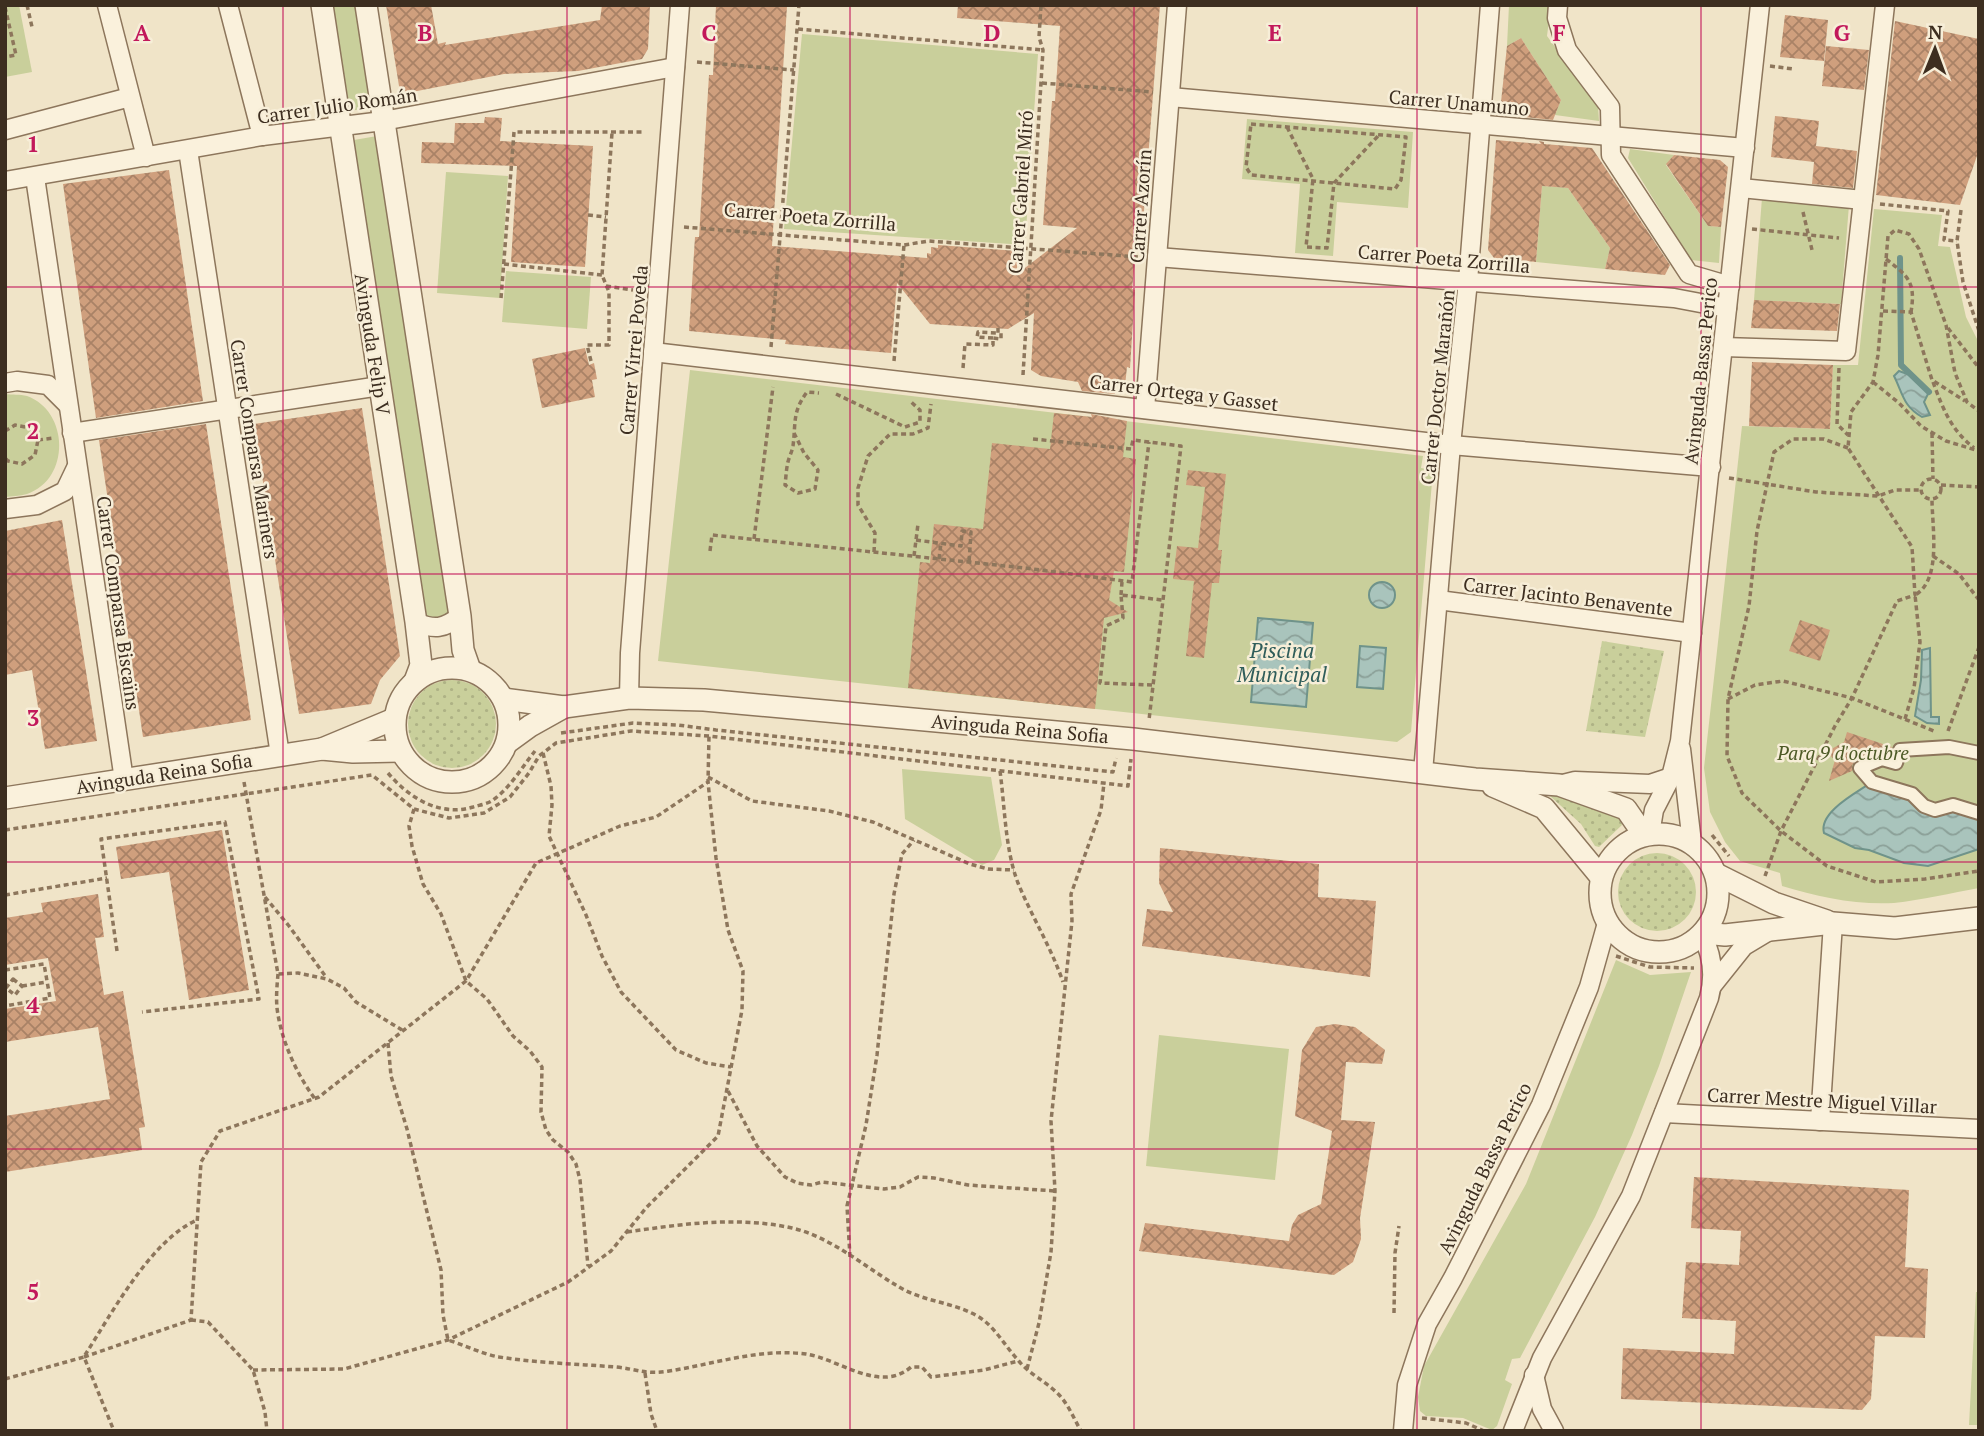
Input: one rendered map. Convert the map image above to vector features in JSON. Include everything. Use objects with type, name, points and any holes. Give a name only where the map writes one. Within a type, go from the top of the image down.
[{"type":"street","points":[[107,5],[146,157]]},
{"type":"street","points":[[228,5],[262,136]]},
{"type":"street","name":"Avinguda Felip V","points":[[322,5],[416,622],[421,665],[415,681]]},
{"type":"street","points":[[366,5],[460,615],[463,650],[470,670]]},
{"type":"street","name":"Carrer Virrei Poveda","points":[[629,698],[680,5]]},
{"type":"street","name":"Carrer Azorín","points":[[1146,409],[1149,257],[1162,95],[1177,5]]},
{"type":"street","name":"Carrer Doctor Marañón","points":[[1423,772],[1468,281],[1490,5]]},
{"type":"street","points":[[1559,5],[1557,18],[1567,50],[1610,107],[1611,155],[1689,274],[1730,286]]},
{"type":"street","name":"Avinguda Bassa Perico","points":[[1647,835],[1654,810],[1671,777],[1680,741],[1760,5]]},
{"type":"street","points":[[1723,347],[1842,357],[1867,202],[1885,5]]},
{"type":"street","name":"Carrer Julio Román","points":[[5,181],[262,136],[383,121],[675,67]]},
{"type":"street","name":"Carrer Unamuno","points":[[1162,95],[1745,148]]},
{"type":"street","points":[[5,130],[130,97]]},
{"type":"street","name":"Carrer Comparsa Mariners","points":[[188,150],[280,755]]},
{"type":"street","name":"Carrer Comparsa Biscaïns","points":[[35,177],[124,780]]},
{"type":"street","points":[[1741,188],[1867,202]]},
{"type":"street","name":"Carrer Poeta Zorrilla","points":[[1149,257],[1674,298],[1727,308]]},
{"type":"street","points":[[1674,298],[1689,274]]},
{"type":"street","name":"Carrer Ortega y Gasset","points":[[653,352],[1451,445],[1711,467]]},
{"type":"street","points":[[5,383],[17,381],[48,385],[68,405]]},
{"type":"street","points":[[72,433],[380,386]]},
{"type":"street","points":[[5,509],[37,505],[65,491],[77,466]]},
{"type":"street","name":"Carrer Jacinto Benavente","points":[[1438,600],[1692,633]]},
{"type":"street","points":[[416,622],[431,629],[439,628],[447,626],[460,615]]},
{"type":"street","points":[[451,667],[470,670],[490,681],[504,699],[510,720],[508,742],[497,762],[479,777],[457,783],[434,780],[414,769],[400,751],[394,719],[401,698],[415,681],[431,671],[451,667]]},
{"type":"street","name":"Avinguda Reina Sofia","points":[[504,699],[564,707],[629,698],[704,700],[1120,738],[1475,779],[1559,785],[1626,809],[1647,835]]},
{"type":"street","name":"Avinguda Reina Sofia","points":[[508,742],[564,707]]},
{"type":"street","name":"Avinguda Reina Sofia","points":[[322,749],[394,719]]},
{"type":"street","name":"Avinguda Bassa Perico","points":[[1680,741],[1692,843]]},
{"type":"street","points":[[1979,753],[1949,747],[1900,750],[1896,763],[1882,759],[1860,768],[1872,782],[1912,794],[1924,806],[1935,810],[1953,805],[1979,813]]},
{"type":"street","name":"Avinguda Reina Sofia","points":[[5,798],[322,749],[353,752],[400,751]]},
{"type":"street","name":"Avinguda Reina Sofia","points":[[1559,785],[1575,781],[1650,784],[1671,777]]},
{"type":"street","name":"Avinguda Reina Sofia","points":[[1475,779],[1544,808],[1601,877]]},
{"type":"street","points":[[1647,835],[1672,835],[1692,843],[1707,857],[1716,874],[1719,887],[1716,911],[1703,934],[1688,946],[1670,952],[1652,952],[1634,947],[1619,937],[1607,923],[1600,901],[1601,877],[1607,863],[1629,841],[1647,835]]},
{"type":"street","points":[[1716,874],[1774,903],[1833,923]]},
{"type":"street","points":[[1703,934],[1725,935],[1833,923],[1895,928],[1979,918]]},
{"type":"street","name":"Avinguda Bassa Perico","points":[[1403,1431],[1407,1385],[1427,1324],[1541,1105],[1589,987],[1607,923]]},
{"type":"street","points":[[1821,1121],[1833,923]]},
{"type":"street","points":[[1513,1431],[1534,1374],[1631,1196],[1713,986],[1744,946],[1775,928]]},
{"type":"street","points":[[1703,934],[1710,951],[1713,986]]},
{"type":"street","name":"Carrer Mestre Miguel Villar","points":[[1664,1112],[1979,1129]]},
{"type":"street","points":[[1534,1374],[1542,1409],[1554,1431]]},
{"type":"path","points":[[27,5],[32,27]]},
{"type":"path","points":[[771,349],[800,5]]},
{"type":"path","name":"Carrer Gabriel Miró","points":[[1022,381],[1043,50],[1039,37],[1041,5]]},
{"type":"path","points":[[5,7],[16,55],[5,57]]},
{"type":"path","points":[[798,29],[1043,50]]},
{"type":"path","points":[[697,62],[794,70]]},
{"type":"path","points":[[1041,83],[1162,95]]},
{"type":"path","points":[[1251,124],[1378,136],[1406,137],[1401,180],[1395,189],[1251,175],[1247,167],[1251,124]]},
{"type":"path","points":[[1287,127],[1313,180],[1306,247],[1327,248],[1334,183],[1378,136]]},
{"type":"path","points":[[501,298],[514,132],[645,132]]},
{"type":"path","points":[[590,361],[587,345],[609,345],[609,292],[602,275],[612,133]]},
{"type":"path","points":[[1795,194],[1800,201],[1812,250]]},
{"type":"path","points":[[1867,202],[1948,211],[1944,240],[1957,241]]},
{"type":"path","points":[[1961,210],[1957,241],[1964,282],[1979,331]]},
{"type":"path","points":[[508,212],[514,213]]},
{"type":"path","points":[[588,215],[606,217]]},
{"type":"path","name":"Carrer Poeta Zorrilla","points":[[684,227],[904,245],[929,241],[1149,257]]},
{"type":"path","points":[[1751,229],[1848,239]]},
{"type":"path","points":[[1905,719],[1914,688],[1920,642],[1912,547],[1848,448],[1851,412],[1873,382],[1883,312],[1888,236],[1895,230],[1909,234],[1919,249],[1946,325],[1955,373],[1967,402]]},
{"type":"path","points":[[894,364],[904,245]]},
{"type":"path","points":[[1885,258],[1908,276],[1914,295],[1911,312],[1946,418],[1960,437],[1978,451]]},
{"type":"path","points":[[504,264],[602,275]]},
{"type":"path","points":[[607,286],[633,290]]},
{"type":"path","points":[[1883,312],[1911,312]]},
{"type":"path","points":[[1946,325],[1979,368]]},
{"type":"path","points":[[978,332],[1001,333],[1001,339],[993,338],[977,337],[978,332]]},
{"type":"path","points":[[963,373],[965,344],[993,345],[993,338]]},
{"type":"path","points":[[1842,357],[1837,424],[1849,435]]},
{"type":"path","points":[[1932,380],[1979,411]]},
{"type":"path","points":[[1873,382],[1921,426],[1946,441],[1978,451]]},
{"type":"path","points":[[754,539],[773,387]]},
{"type":"path","points":[[794,433],[804,453],[818,470],[815,489],[797,493],[785,485],[788,462],[793,450],[795,413],[807,392],[821,393]]},
{"type":"path","points":[[846,394],[834,393],[905,427],[920,422],[920,410],[909,400]]},
{"type":"path","points":[[874,552],[875,533],[858,505],[858,488],[868,456],[890,434],[913,434],[928,428],[932,398]]},
{"type":"path","points":[[5,431],[15,425],[30,428],[38,440],[35,456],[22,464],[5,458]]},
{"type":"path","points":[[1932,433],[1933,479]]},
{"type":"path","points":[[1033,439],[1131,449],[1133,440],[1181,446],[1149,720]]},
{"type":"path","points":[[1848,448],[1824,439],[1793,439],[1773,452],[1757,531],[1749,606],[1728,699],[1727,756],[1742,793],[1781,831],[1827,866],[1875,882],[1925,879],[1979,871]]},
{"type":"path","points":[[710,551],[712,535],[1026,568],[1132,582],[1149,442]]},
{"type":"path","points":[[1728,488],[1730,466]]},
{"type":"path","points":[[1729,478],[1816,492],[1878,496],[1895,490],[1921,490]]},
{"type":"path","points":[[1941,485],[1940,494],[1932,499],[1924,497],[1921,490],[1924,481],[1933,479],[1941,485],[1979,487]]},
{"type":"path","points":[[1766,868],[1781,831],[1852,698],[1897,601],[1923,590],[1932,573],[1932,499]]},
{"type":"path","points":[[914,556],[918,524]]},
{"type":"path","points":[[916,541],[961,546],[962,531],[971,532],[969,562]]},
{"type":"path","points":[[939,559],[941,543]]},
{"type":"path","points":[[1933,556],[1959,574],[1979,600]]},
{"type":"path","points":[[1122,582],[1123,618],[1106,626],[1100,683],[1152,685]]},
{"type":"path","points":[[1121,595],[1162,600]]},
{"type":"path","points":[[1955,738],[1946,735],[1979,647]]},
{"type":"path","points":[[1728,699],[1755,685],[1783,681],[1852,698],[1937,732]]},
{"type":"path","points":[[554,735],[633,723],[678,724],[1113,772],[1120,738]]},
{"type":"path","points":[[5,830],[372,775],[414,809],[449,818],[484,813],[510,797],[543,754],[556,743],[631,731],[709,736],[1128,786],[1131,757]]},
{"type":"path","points":[[253,1370],[344,1370],[448,1340],[568,1282],[611,1251],[646,1208],[718,1136],[742,1010],[743,971],[728,930],[716,858],[708,780],[709,736]]},
{"type":"path","points":[[380,764],[396,783],[413,797],[438,809],[465,810],[491,802],[514,780],[534,751],[544,743]]},
{"type":"path","points":[[543,754],[549,773],[552,805],[549,836],[621,992],[676,1050],[706,1063],[731,1067]]},
{"type":"path","points":[[1000,771],[1014,870],[1047,940],[1064,986]]},
{"type":"path","points":[[708,780],[752,801],[840,813],[873,821],[970,864],[988,869],[1014,870]]},
{"type":"path","points":[[191,1320],[201,1162],[220,1131],[315,1099],[466,981],[536,863],[620,826],[656,817],[708,780]]},
{"type":"path","points":[[244,782],[278,974],[277,1007],[298,1073],[315,1099]]},
{"type":"path","points":[[1027,1369],[1039,1322],[1051,1252],[1055,1191],[1051,1121],[1072,921],[1072,894],[1101,810],[1104,783]]},
{"type":"path","points":[[414,809],[409,826],[423,884],[441,914],[466,981],[487,999],[513,1036],[530,1051],[542,1067],[541,1112],[546,1130],[572,1158],[580,1180],[588,1267]]},
{"type":"path","points":[[117,951],[101,839],[225,822],[259,999],[142,1012]]},
{"type":"path","points":[[1709,826],[1713,839],[1735,864]]},
{"type":"path","points":[[850,1257],[847,1206],[866,1125],[877,1055],[894,894],[902,854],[914,840]]},
{"type":"path","points":[[5,895],[107,878]]},
{"type":"path","points":[[264,896],[327,979]]},
{"type":"path","points":[[1609,958],[1617,955],[1650,967],[1693,967],[1696,970]]},
{"type":"path","points":[[5,970],[44,964],[50,998],[5,1006]]},
{"type":"path","points":[[11,969],[13,979],[22,986]]},
{"type":"path","points":[[278,974],[298,973],[327,979],[344,988],[356,1002],[403,1031]]},
{"type":"path","points":[[13,979],[5,988],[15,995],[17,1004]]},
{"type":"path","points":[[15,995],[22,986],[47,982]]},
{"type":"path","points":[[387,1043],[391,1076],[441,1270],[443,1315],[448,1340]]},
{"type":"path","points":[[727,1089],[757,1146],[785,1177],[797,1183],[811,1185],[822,1182],[884,1189],[900,1187],[918,1177],[968,1185],[1055,1191]]},
{"type":"path","points":[[84,1357],[153,1253],[183,1226],[197,1220]]},
{"type":"path","points":[[627,1232],[727,1221],[794,1228],[816,1237],[903,1290],[982,1318],[1018,1361],[1056,1391],[1081,1431]]},
{"type":"path","points":[[1394,1313],[1395,1254],[1399,1226]]},
{"type":"path","points":[[5,1379],[84,1357],[191,1320],[208,1322],[253,1370],[265,1412],[267,1431]]},
{"type":"path","points":[[448,1340],[496,1357],[619,1368],[645,1373],[668,1372],[719,1360],[781,1351],[821,1356],[867,1377],[903,1374],[911,1367],[922,1367],[931,1377],[984,1370],[1018,1361]]},
{"type":"path","points":[[84,1357],[114,1431]]},
{"type":"path","points":[[645,1373],[651,1413],[657,1431]]},
{"type":"path","points":[[1416,1412],[1423,1419],[1466,1423],[1484,1431]]},
{"type":"green space","points":[[5,5],[19,5],[32,72],[5,77]]},
{"type":"green space","points":[[333,5],[357,5],[373,107],[350,111]]},
{"type":"green space","points":[[1509,5],[1551,5],[1547,36],[1598,106],[1599,121],[1555,115],[1561,100],[1521,38],[1507,46]]},
{"type":"green space","points":[[802,34],[1038,54],[1025,245],[784,229]]},
{"type":"green space","points":[[1247,119],[1413,132],[1408,208],[1337,202],[1333,256],[1295,253],[1300,184],[1242,179]]},
{"type":"green space","points":[[377,136],[449,611],[444,619],[433,621],[422,614],[354,140]]},
{"type":"green space","points":[[1630,149],[1674,155],[1666,165],[1708,226],[1721,227],[1719,263],[1691,260],[1628,158]]},
{"type":"green space","points":[[446,172],[508,176],[500,298],[437,293]]},
{"type":"green space","points":[[1542,186],[1568,188],[1610,248],[1605,269],[1536,262]]},
{"type":"green space","points":[[1762,198],[1849,205],[1841,304],[1754,300]]},
{"type":"green space","name":"Parq 9 d'octubre","points":[[1874,209],[1942,215],[1938,246],[1950,247],[1966,317],[1979,343],[1979,888],[1894,903],[1865,903],[1809,894],[1782,886],[1780,873],[1740,861],[1725,842],[1710,812],[1704,768],[1742,426],[1830,429],[1833,365],[1858,365]]},
{"type":"green space","points":[[506,271],[591,277],[587,329],[502,322]]},
{"type":"green space","points":[[690,370],[1423,456],[1421,468],[1433,470],[1411,732],[1397,742],[658,661]]},
{"type":"green space","points":[[5,394],[27,396],[41,404],[51,416],[59,445],[51,474],[41,486],[27,494],[5,497]]},
{"type":"green space","points":[[1602,641],[1664,651],[1645,737],[1586,731]]},
{"type":"green space","points":[[452,680],[477,687],[489,699],[496,724],[489,749],[477,761],[452,768],[427,761],[415,749],[408,724],[415,699],[427,687]]},
{"type":"green space","points":[[902,769],[991,777],[1002,845],[994,860],[982,865],[905,819]]},
{"type":"green space","points":[[1553,793],[1621,818],[1622,825],[1599,847],[1595,846],[1581,824],[1550,796]]},
{"type":"green space","points":[[1657,853],[1672,856],[1685,864],[1693,877],[1696,892],[1693,907],[1685,920],[1672,928],[1657,931],[1642,928],[1629,920],[1621,907],[1618,892],[1621,877],[1629,864],[1642,856]]},
{"type":"green space","points":[[1616,960],[1650,975],[1691,972],[1632,1135],[1595,1217],[1520,1358],[1512,1359],[1505,1380],[1512,1384],[1497,1426],[1492,1430],[1463,1418],[1426,1416],[1420,1411],[1418,1397],[1424,1366],[1526,1184]]},
{"type":"green space","points":[[1159,1035],[1289,1049],[1275,1180],[1146,1166]]},
{"type":"green space","points":[[1976,1292],[1979,1292],[1979,1425],[1969,1425]]},
{"type":"water","points":[[1899,371],[1913,376],[1929,392],[1924,402],[1930,415],[1922,417],[1907,404],[1894,376]]},
{"type":"water","points":[[1382,582],[1391,586],[1395,595],[1391,604],[1382,608],[1373,604],[1369,595],[1373,586]]},
{"type":"water","name":"Piscina Municipal","points":[[1258,618],[1313,623],[1306,707],[1251,702]]},
{"type":"water","points":[[1360,646],[1386,648],[1383,689],[1357,687]]},
{"type":"water","points":[[1930,648],[1931,717],[1939,717],[1939,724],[1927,723],[1915,716],[1921,680],[1922,650]]},
{"type":"water","points":[[1872,782],[1916,800],[1979,813],[1979,849],[1928,866],[1904,863],[1869,850],[1855,848],[1824,833],[1824,825],[1833,810]]},
{"type":"building","points":[[386,5],[431,5],[438,44],[446,42],[445,45],[600,20],[602,5],[650,5],[648,49],[642,59],[578,71],[504,74],[407,93],[399,86]]},
{"type":"building","points":[[716,5],[787,6],[772,246],[927,258],[927,253],[931,254],[931,247],[938,248],[938,245],[1017,251],[1017,274],[1077,228],[1043,225],[1060,26],[957,18],[958,5],[1160,5],[1143,223],[1140,223],[1140,230],[1133,229],[1135,262],[1132,289],[1135,290],[1130,368],[1127,367],[1125,386],[1115,385],[1115,394],[1082,391],[1078,382],[1041,376],[1031,370],[1034,313],[1008,329],[930,324],[897,283],[891,353],[785,344],[786,340],[689,331],[695,237],[699,237],[709,75],[713,75]]},
{"type":"building","points":[[1785,15],[1828,20],[1824,61],[1780,57]]},
{"type":"building","points":[[1895,21],[1979,39],[1979,150],[1960,205],[1876,195]]},
{"type":"building","points":[[1521,38],[1561,100],[1553,120],[1515,116],[1501,102],[1507,46]]},
{"type":"building","points":[[1826,46],[1869,50],[1864,90],[1822,86]]},
{"type":"building","points":[[1775,116],[1819,121],[1816,146],[1857,151],[1853,188],[1812,184],[1814,162],[1771,157]]},
{"type":"building","points":[[485,117],[502,118],[500,141],[593,146],[585,267],[511,262],[517,166],[421,163],[422,142],[454,143],[455,123],[484,123]]},
{"type":"building","points":[[1496,140],[1541,144],[1539,141],[1544,144],[1592,148],[1670,265],[1665,275],[1605,269],[1610,248],[1568,188],[1542,186],[1536,262],[1494,258],[1488,250]]},
{"type":"building","points":[[1674,155],[1720,160],[1728,167],[1721,227],[1708,226],[1666,164]]},
{"type":"building","points":[[169,170],[203,401],[96,418],[63,184]]},
{"type":"building","points":[[1754,300],[1840,304],[1837,331],[1751,328]]},
{"type":"building","points":[[585,348],[589,365],[594,363],[597,379],[592,380],[595,397],[542,408],[532,359]]},
{"type":"building","points":[[1752,362],[1833,365],[1830,429],[1749,426]]},
{"type":"building","points":[[362,408],[400,656],[380,680],[371,704],[299,714],[254,424]]},
{"type":"building","points":[[1054,413],[1092,417],[1091,414],[1127,421],[1123,457],[1136,459],[1124,572],[1114,571],[1109,600],[1128,612],[1104,618],[1095,709],[908,688],[920,562],[930,563],[934,524],[983,529],[992,443],[1050,449]]},
{"type":"building","points":[[206,424],[251,720],[143,737],[99,440]]},
{"type":"building","points":[[1188,470],[1226,474],[1218,550],[1222,550],[1219,583],[1212,583],[1204,658],[1186,656],[1194,581],[1173,579],[1177,546],[1198,548],[1205,487],[1186,485]]},
{"type":"building","points":[[62,520],[97,741],[45,749],[32,670],[5,675],[5,531]]},
{"type":"building","points":[[1800,620],[1830,630],[1820,661],[1789,651]]},
{"type":"building","points":[[1847,732],[1892,747],[1890,752],[1880,751],[1857,760],[1852,765],[1852,771],[1829,781],[1835,760],[1826,752],[1844,742]]},
{"type":"building","points":[[222,830],[249,990],[189,1000],[169,872],[121,879],[116,847]]},
{"type":"building","points":[[1160,848],[1319,864],[1318,897],[1376,901],[1370,977],[1142,946],[1147,909],[1173,912],[1159,883]]},
{"type":"building","points":[[98,894],[104,937],[95,938],[104,995],[123,991],[145,1127],[139,1128],[142,1150],[5,1172],[5,1116],[110,1099],[98,1027],[5,1042],[5,1009],[56,1001],[48,958],[5,965],[5,918],[43,912],[41,903]]},
{"type":"building","points":[[1335,1024],[1355,1027],[1385,1050],[1382,1064],[1346,1062],[1341,1120],[1375,1122],[1360,1218],[1361,1239],[1353,1262],[1334,1275],[1139,1251],[1145,1223],[1289,1241],[1292,1225],[1298,1215],[1321,1204],[1332,1131],[1295,1116],[1302,1050],[1316,1027]]},
{"type":"building","points":[[1694,1177],[1909,1190],[1905,1267],[1928,1269],[1925,1338],[1875,1336],[1871,1399],[1862,1410],[1621,1399],[1623,1348],[1734,1354],[1736,1321],[1682,1318],[1686,1262],[1739,1265],[1741,1231],[1691,1228]]},
{"type":"waterway","points":[[1900,258],[1901,365],[1929,392]]}]
